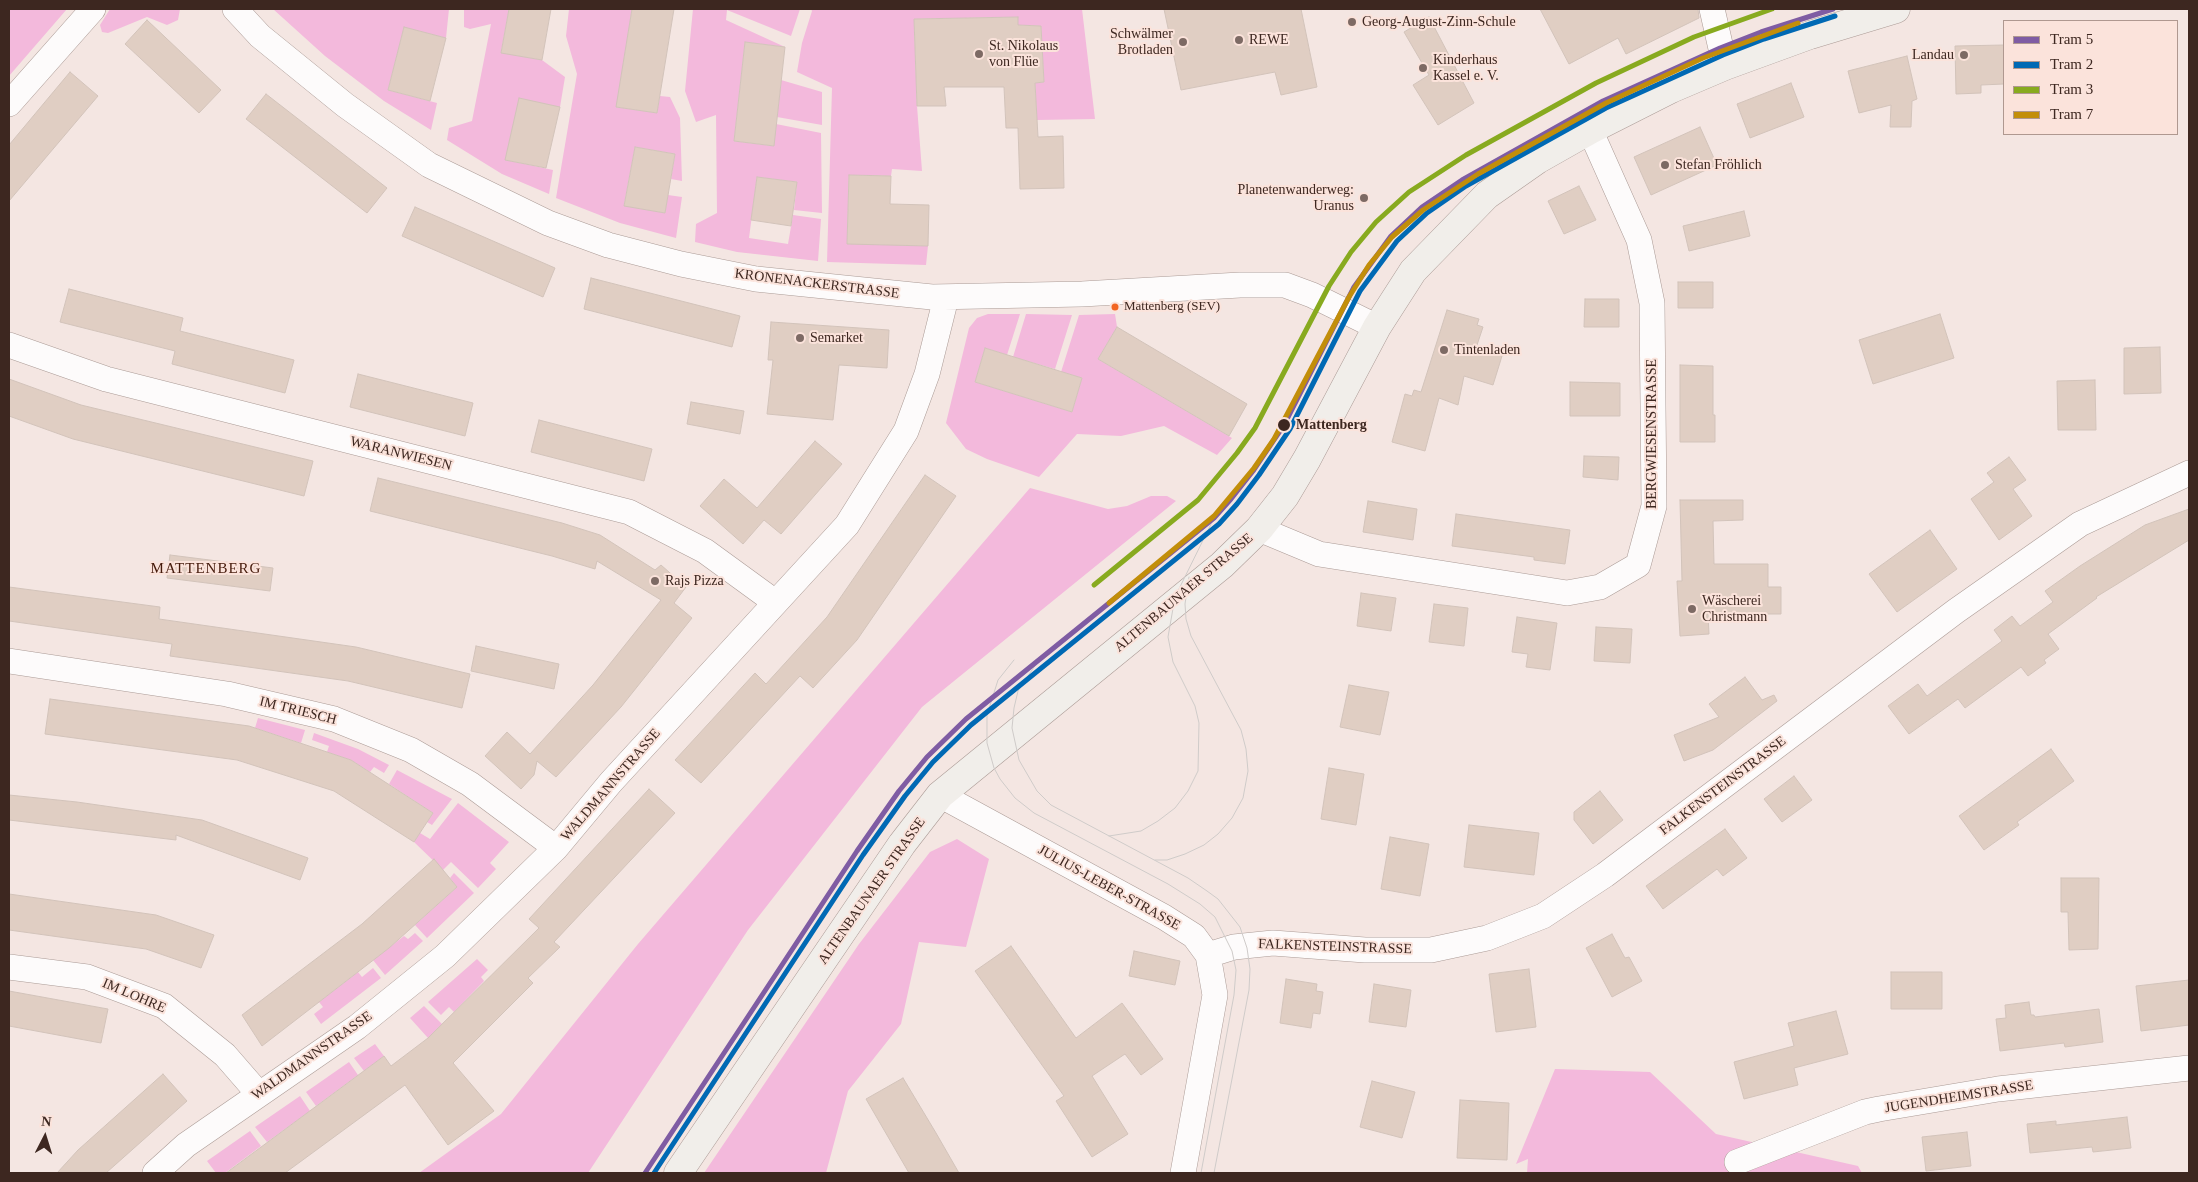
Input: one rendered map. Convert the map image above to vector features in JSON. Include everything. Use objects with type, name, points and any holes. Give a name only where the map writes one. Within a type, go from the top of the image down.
[{"type":"main road","name":"ALTENBAUNAER STRASSE","points":[[678,1173],[902,844],[940,796],[1222,565],[1259,529],[1286,496],[1308,459],[1377,327],[1413,271],[1487,196],[1537,160],[1590,130],[1671,89],[1725,66],[1810,35],[1896,9]]},
{"type":"street","points":[[9,104],[93,9]]},
{"type":"street","name":"KRONENACKERSTRASSE","points":[[235,9],[260,36],[344,105],[429,165],[548,223],[608,245],[681,264],[756,279],[946,298],[1082,294],[1240,285],[1285,285],[1312,295],[1377,327]]},
{"type":"street","points":[[1712,9],[1725,66]]},
{"type":"street","name":"BERGWIESENSTRASSE","points":[[1259,529],[1318,554],[1567,593],[1600,586],[1638,565],[1654,506],[1652,303],[1639,240],[1590,130]]},
{"type":"street","name":"WALDMANNSTRASSE","points":[[155,1173],[186,1145],[258,1093],[357,1028],[446,956],[556,848],[611,782],[847,525],[906,431],[927,374],[946,298]]},
{"type":"street","name":"WARANWIESEN","points":[[9,345],[106,380],[628,512],[705,551],[775,602]]},
{"type":"street","name":"FALKENSTEINSTRASSE","points":[[1208,955],[1234,947],[1273,942],[1365,950],[1431,950],[1488,938],[1543,916],[1605,875],[1956,611],[2080,524],[2189,473]]},
{"type":"street","name":"IM TRIESCH","points":[[9,662],[227,694],[334,719],[411,750],[470,784],[556,848]]},
{"type":"street","name":"JULIUS-LEBER-STRASSE","points":[[940,796],[1164,917],[1194,936],[1208,955],[1215,994],[1183,1173]]},
{"type":"street","name":"IM LOHRE","points":[[9,967],[87,977],[164,1006],[225,1054],[258,1093]]},
{"type":"street","name":"JUGENDHEIMSTRASSE","points":[[1737,1162],[1865,1112],[1879,1109],[1998,1089],[2189,1068]]},
{"type":"shaded area","points":[[9,9],[67,9],[9,76]]},
{"type":"shaded area","points":[[110,9],[180,9],[178,20],[167,25],[147,17],[108,33],[102,32],[100,25]]},
{"type":"shaded area","points":[[273,9],[449,9],[446,38],[404,28],[388,90],[437,103],[431,130],[384,101],[325,56]]},
{"type":"shaded area","points":[[464,9],[509,9],[501,52],[542,60],[565,77],[560,107],[506,160],[553,170],[549,194],[502,174],[447,140],[449,128],[472,121],[491,24],[470,29],[464,27]]},
{"type":"shaded area","points":[[569,9],[632,9],[617,107],[657,113],[660,96],[670,97],[680,118],[682,181],[671,179],[675,154],[635,147],[624,205],[665,213],[668,195],[682,197],[676,238],[620,223],[556,198],[577,74],[566,36]]},
{"type":"shaded area","points":[[693,9],[800,9],[791,36],[727,10],[726,20],[785,47],[745,42],[734,141],[773,146],[776,124],[821,133],[822,213],[794,210],[797,182],[757,177],[749,238],[788,244],[793,215],[821,219],[818,261],[737,252],[695,242],[696,224],[717,213],[716,115],[696,122],[685,91]]},
{"type":"shaded area","points":[[811,9],[1082,9],[1095,119],[1037,120],[1035,83],[1044,82],[1041,26],[1018,25],[1017,17],[914,19],[917,106],[922,171],[892,169],[891,176],[849,175],[847,243],[928,246],[926,265],[827,262],[832,88],[797,72]]},
{"type":"shaded area","points":[[781,80],[822,92],[822,125],[777,117]]},
{"type":"shaded area","points":[[988,314],[1020,314],[1007,355],[985,348],[975,382],[1072,412],[1082,378],[1061,372],[1079,315],[1115,314],[1117,327],[1098,359],[1232,438],[1217,455],[1164,426],[1121,436],[1077,434],[1039,477],[987,459],[966,449],[946,423],[969,328],[977,318]]},
{"type":"shaded area","points":[[1026,314],[1072,315],[1055,369],[1013,357]]},
{"type":"shaded area","points":[[1030,488],[1108,509],[1127,506],[1151,496],[1167,496],[1176,501],[922,707],[748,930],[588,1173],[419,1173],[501,1114],[638,944]]},
{"type":"shaded area","points":[[258,718],[305,730],[301,743],[255,728]]},
{"type":"shaded area","points":[[314,733],[358,749],[389,765],[384,773],[374,767],[370,772],[351,760],[327,752],[329,746],[312,740]]},
{"type":"shaded area","points":[[397,770],[452,799],[432,825],[427,822],[433,813],[389,784]]},
{"type":"shaded area","points":[[458,803],[509,842],[490,863],[496,869],[478,888],[451,862],[443,870],[414,842],[420,833],[430,839]]},
{"type":"shaded area","points":[[957,839],[989,859],[966,947],[919,942],[901,1024],[848,1091],[826,1173],[704,1173],[859,944],[930,852]]},
{"type":"shaded area","points":[[454,873],[474,893],[427,938],[415,925],[457,887],[450,878]]},
{"type":"shaded area","points":[[415,933],[423,941],[385,975],[373,960],[404,936],[408,939]]},
{"type":"shaded area","points":[[477,959],[488,970],[481,977],[484,981],[454,1012],[449,1007],[441,1015],[428,1002]]},
{"type":"shaded area","points":[[373,968],[381,978],[321,1024],[314,1014],[323,1007],[319,1002],[358,972],[362,977]]},
{"type":"shaded area","points":[[424,1006],[442,1024],[428,1038],[410,1018]]},
{"type":"shaded area","points":[[375,1044],[384,1056],[364,1071],[354,1058]]},
{"type":"shaded area","points":[[349,1062],[358,1075],[316,1106],[306,1092]]},
{"type":"shaded area","points":[[1555,1069],[1650,1072],[1716,1134],[1858,1166],[1862,1173],[1527,1173],[1528,1159],[1516,1164]]},
{"type":"shaded area","points":[[300,1096],[310,1111],[267,1142],[255,1127]]},
{"type":"shaded area","points":[[250,1131],[261,1146],[225,1173],[216,1173],[207,1161]]},
{"type":"building","points":[[509,9],[551,9],[542,60],[501,53]]},
{"type":"building","points":[[632,9],[674,9],[657,113],[616,107]]},
{"type":"building","name":"REWE","points":[[1164,9],[1301,9],[1317,87],[1281,95],[1275,72],[1181,90]]},
{"type":"building","points":[[1540,9],[1698,9],[1699,18],[1626,54],[1618,38],[1569,64]]},
{"type":"building","name":"St. Nikolaus von Flüe","points":[[1018,17],[1018,25],[1041,26],[1044,82],[1035,83],[1038,137],[1063,136],[1064,188],[1020,189],[1018,128],[1006,128],[1004,87],[944,87],[946,106],[917,106],[914,19]]},
{"type":"building","points":[[1429,17],[1474,103],[1438,125],[1413,85],[1429,75],[1404,32]]},
{"type":"building","points":[[147,20],[221,90],[199,113],[125,44]]},
{"type":"building","points":[[404,27],[446,38],[430,101],[388,90]]},
{"type":"building","points":[[745,42],[785,47],[774,146],[734,141]]},
{"type":"building","points":[[2003,45],[2003,84],[1981,85],[1981,93],[1956,94],[1955,46]]},
{"type":"building","points":[[1907,56],[1917,99],[1912,101],[1911,127],[1890,127],[1891,105],[1859,113],[1848,71]]},
{"type":"building","points":[[70,72],[98,96],[9,201],[9,145]]},
{"type":"building","points":[[1791,83],[1804,117],[1750,138],[1737,104]]},
{"type":"building","points":[[266,94],[387,188],[367,213],[246,119]]},
{"type":"building","points":[[519,98],[560,107],[546,168],[505,160]]},
{"type":"building","points":[[1700,127],[1717,165],[1651,195],[1634,157]]},
{"type":"building","points":[[635,147],[675,154],[665,213],[624,206]]},
{"type":"building","points":[[849,175],[891,176],[890,204],[929,205],[928,246],[847,244]]},
{"type":"building","points":[[757,177],[797,182],[791,226],[751,220]]},
{"type":"building","points":[[1579,186],[1596,220],[1564,234],[1548,201]]},
{"type":"building","points":[[415,207],[555,268],[543,297],[402,236]]},
{"type":"building","points":[[1744,211],[1750,236],[1689,251],[1683,226]]},
{"type":"building","points":[[591,278],[740,316],[732,347],[584,309]]},
{"type":"building","points":[[1678,282],[1713,282],[1713,308],[1678,308]]},
{"type":"building","points":[[69,289],[183,318],[180,331],[294,360],[285,393],[172,364],[175,351],[60,322]]},
{"type":"building","points":[[1585,299],[1619,299],[1619,327],[1584,327]]},
{"type":"building","points":[[1447,310],[1479,319],[1477,325],[1483,327],[1476,348],[1502,356],[1493,385],[1464,376],[1458,405],[1439,398],[1425,451],[1392,442],[1405,394],[1412,396],[1414,390],[1421,392]]},
{"type":"building","points":[[1940,314],[1954,358],[1873,384],[1859,340]]},
{"type":"building","points":[[771,322],[889,330],[887,368],[839,365],[833,420],[767,414],[773,360],[768,360]]},
{"type":"building","points":[[1117,327],[1247,404],[1229,436],[1098,359]]},
{"type":"building","points":[[2160,347],[2161,393],[2124,394],[2124,348]]},
{"type":"building","points":[[985,348],[1082,378],[1072,412],[975,382]]},
{"type":"building","points":[[1680,365],[1713,366],[1715,442],[1680,442]]},
{"type":"building","points":[[358,374],[473,403],[465,436],[350,407]]},
{"type":"building","points":[[9,379],[81,405],[313,461],[304,496],[73,439],[9,416]]},
{"type":"building","points":[[2095,380],[2096,430],[2058,430],[2057,381]]},
{"type":"building","points":[[1570,382],[1620,383],[1620,416],[1570,416]]},
{"type":"building","points":[[691,402],[744,411],[740,434],[687,424]]},
{"type":"building","points":[[539,420],[652,449],[644,481],[531,452]]},
{"type":"building","points":[[815,441],[842,464],[781,534],[764,520],[743,544],[700,506],[724,479],[757,508]]},
{"type":"building","points":[[1584,456],[1619,457],[1618,480],[1583,477]]},
{"type":"building","points":[[2009,457],[2026,480],[2013,489],[2032,516],[1999,540],[1971,499],[1994,482],[1987,473]]},
{"type":"building","points":[[925,475],[956,496],[857,640],[813,688],[800,676],[701,783],[675,760],[755,673],[766,684],[827,617]]},
{"type":"building","points":[[378,478],[562,523],[600,535],[655,570],[661,565],[686,587],[674,603],[692,618],[621,707],[556,777],[537,761],[534,775],[521,789],[485,756],[507,732],[530,754],[593,685],[661,600],[597,561],[595,569],[552,556],[370,511]]},
{"type":"building","points":[[1680,500],[1743,500],[1743,520],[1713,521],[1714,564],[1768,564],[1768,587],[1781,587],[1781,614],[1708,614],[1709,634],[1680,636],[1677,581],[1682,581]]},
{"type":"building","points":[[1368,501],[1417,509],[1413,540],[1363,532]]},
{"type":"building","points":[[2189,509],[2189,540],[2096,597],[2048,634],[2059,649],[2044,660],[2046,663],[2028,676],[2021,667],[1965,708],[1958,699],[1909,734],[1888,706],[1918,684],[1927,696],[2002,641],[1994,630],[2012,616],[2020,626],[2053,602],[2045,591],[2080,566],[2145,525]]},
{"type":"building","points":[[1456,514],[1570,530],[1565,564],[1534,560],[1534,557],[1452,546]]},
{"type":"building","points":[[1930,530],[1957,569],[1897,612],[1869,574]]},
{"type":"building","points":[[170,555],[273,568],[270,591],[167,578]]},
{"type":"building","points":[[9,587],[160,607],[159,619],[356,647],[470,674],[462,708],[348,681],[170,656],[172,644],[9,621]]},
{"type":"building","points":[[1361,593],[1396,598],[1391,631],[1357,626]]},
{"type":"building","points":[[1434,604],[1468,608],[1464,646],[1429,642]]},
{"type":"building","points":[[1517,617],[1557,623],[1550,670],[1526,667],[1528,654],[1512,652]]},
{"type":"building","points":[[1596,627],[1632,629],[1630,663],[1594,661]]},
{"type":"building","points":[[476,646],[559,664],[554,689],[471,671]]},
{"type":"building","points":[[1745,677],[1762,700],[1774,695],[1777,701],[1713,750],[1684,761],[1674,735],[1719,717],[1709,704]]},
{"type":"building","points":[[1349,685],[1389,692],[1380,735],[1340,727]]},
{"type":"building","points":[[50,699],[249,726],[351,760],[433,813],[414,842],[334,791],[237,760],[45,734]]},
{"type":"building","points":[[2051,749],[2074,781],[2017,822],[2019,825],[1984,850],[1959,816]]},
{"type":"building","points":[[1329,768],[1364,774],[1356,825],[1321,819]]},
{"type":"building","points":[[1794,776],[1812,800],[1782,822],[1764,799]]},
{"type":"building","points":[[649,789],[675,813],[554,942],[560,947],[528,978],[533,983],[453,1063],[494,1111],[448,1145],[405,1085],[285,1173],[226,1173],[384,1056],[391,1066],[428,1038],[539,928],[529,919]]},
{"type":"building","points":[[1600,791],[1623,820],[1593,844],[1574,820],[1574,812]]},
{"type":"building","points":[[9,795],[77,802],[202,820],[308,858],[300,880],[176,835],[176,840],[9,820]]},
{"type":"building","points":[[1469,825],[1539,833],[1534,875],[1464,867]]},
{"type":"building","points":[[1725,829],[1747,858],[1723,876],[1717,869],[1663,909],[1646,886]]},
{"type":"building","points":[[1390,837],[1429,844],[1420,896],[1381,889]]},
{"type":"building","points":[[434,859],[457,887],[389,948],[262,1046],[242,1015],[362,924]]},
{"type":"building","points":[[2061,878],[2099,878],[2098,949],[2069,950],[2068,912],[2061,912]]},
{"type":"building","points":[[9,894],[156,915],[214,935],[201,968],[146,949],[9,930]]},
{"type":"building","points":[[1612,934],[1625,958],[1629,957],[1642,981],[1612,997],[1586,948]]},
{"type":"building","points":[[1011,946],[1076,1038],[1122,1003],[1163,1059],[1141,1075],[1125,1054],[1092,1076],[1128,1134],[1092,1157],[1056,1101],[1064,1096],[975,971]]},
{"type":"building","points":[[1134,951],[1180,961],[1175,985],[1129,976]]},
{"type":"building","points":[[1529,969],[1536,1027],[1496,1032],[1489,974]]},
{"type":"building","points":[[1891,972],[1942,972],[1942,1009],[1891,1009]]},
{"type":"building","points":[[1286,979],[1317,984],[1316,991],[1323,992],[1320,1014],[1313,1013],[1311,1028],[1280,1023]]},
{"type":"building","points":[[2189,980],[2189,1025],[2141,1031],[2136,986]]},
{"type":"building","points":[[1374,984],[1411,990],[1406,1027],[1369,1022]]},
{"type":"building","points":[[9,991],[108,1009],[101,1043],[9,1026]]},
{"type":"building","points":[[2029,1002],[2031,1015],[2035,1017],[2099,1009],[2103,1042],[2065,1047],[2064,1043],[2000,1051],[1996,1019],[2006,1018],[2005,1005]]},
{"type":"building","points":[[1836,1011],[1848,1054],[1794,1068],[1798,1085],[1744,1099],[1734,1062],[1794,1046],[1788,1023]]},
{"type":"building","points":[[163,1074],[187,1101],[106,1173],[57,1173],[78,1150]]},
{"type":"building","points":[[903,1078],[959,1173],[909,1173],[866,1099]]},
{"type":"building","points":[[1372,1081],[1415,1092],[1402,1138],[1360,1127]]},
{"type":"building","points":[[1460,1100],[1509,1103],[1507,1160],[1457,1158]]},
{"type":"building","points":[[2127,1117],[2131,1148],[2093,1152],[2092,1147],[2030,1153],[2027,1124],[2056,1121],[2056,1125]]},
{"type":"building","points":[[1967,1132],[1971,1166],[1926,1171],[1922,1137]]},
{"type":"tram line","name":"3","points":[[1094,585],[1198,500],[1237,453],[1255,428],[1329,286],[1351,252],[1376,222],[1409,192],[1466,155],[1596,83],[1694,37],[1772,9]]},
{"type":"tram line","name":"5","points":[[645,1173],[857,851],[899,791],[927,757],[966,719],[1214,518],[1231,499],[1253,471],[1284,425],[1354,287],[1391,236],[1422,207],[1462,180],[1603,101],[1720,48],[1761,32],[1833,9]]},
{"type":"tram line","name":"2","points":[[654,1173],[863,855],[905,796],[933,762],[971,725],[1219,524],[1237,504],[1290,429],[1360,291],[1397,241],[1427,213],[1466,186],[1606,108],[1723,55],[1764,39],[1835,16]]},
{"type":"tram line","name":"7","points":[[1109,603],[1214,516],[1254,468],[1274,439],[1349,297],[1369,265],[1392,237],[1423,210],[1478,174],[1606,103],[1703,58],[1798,23]]},
{"type":"tram line","points":[[1109,836],[1141,831],[1158,821],[1175,808],[1188,791],[1198,771],[1199,723],[1195,706],[1173,662],[1168,637],[1175,597],[1214,518]]},
{"type":"tram line","points":[[1155,860],[1167,860],[1185,854],[1204,845],[1218,834],[1232,818],[1243,798],[1248,771],[1246,749],[1241,730],[1191,636],[1186,619],[1185,604],[1189,577]]},
{"type":"tram line","points":[[1040,658],[1018,691],[1012,728],[1019,760],[1037,791],[1051,805],[1188,878],[1218,899],[1240,927],[1247,948],[1250,969],[1249,990],[1214,1173]]},
{"type":"tram line","points":[[1014,660],[998,680],[987,715],[987,743],[994,768],[1000,779],[1015,798],[1034,813],[1168,884],[1200,904],[1215,917],[1232,951],[1236,970],[1234,995],[1201,1173]]},
{"type":"place","name":"Georg-August-Zinn-Schule","points":[[1352,22]]},
{"type":"place","name":"REWE","points":[[1239,40]]},
{"type":"place","name":"Schwälmer Brotladen","points":[[1183,42]]},
{"type":"place","name":"St. Nikolaus von Flüe","points":[[979,54]]},
{"type":"place","name":"Landau","points":[[1964,55]]},
{"type":"place","name":"Kinderhaus Kassel e. V.","points":[[1423,68]]},
{"type":"place","name":"Stefan Fröhlich","points":[[1665,165]]},
{"type":"place","name":"Planetenwanderweg: Uranus","points":[[1364,198]]},
{"type":"place","name":"Mattenberg (SEV)","points":[[1115,307]]},
{"type":"place","name":"Semarket","points":[[800,338]]},
{"type":"place","name":"Tintenladen","points":[[1444,350]]},
{"type":"place","name":"Mattenberg","points":[[1284,425]]},
{"type":"place","name":"Rajs Pizza","points":[[655,581]]},
{"type":"place","name":"Wäscherei Christmann","points":[[1692,609]]},
{"type":"district","name":"MATTENBERG","points":[[206,569]]}]
